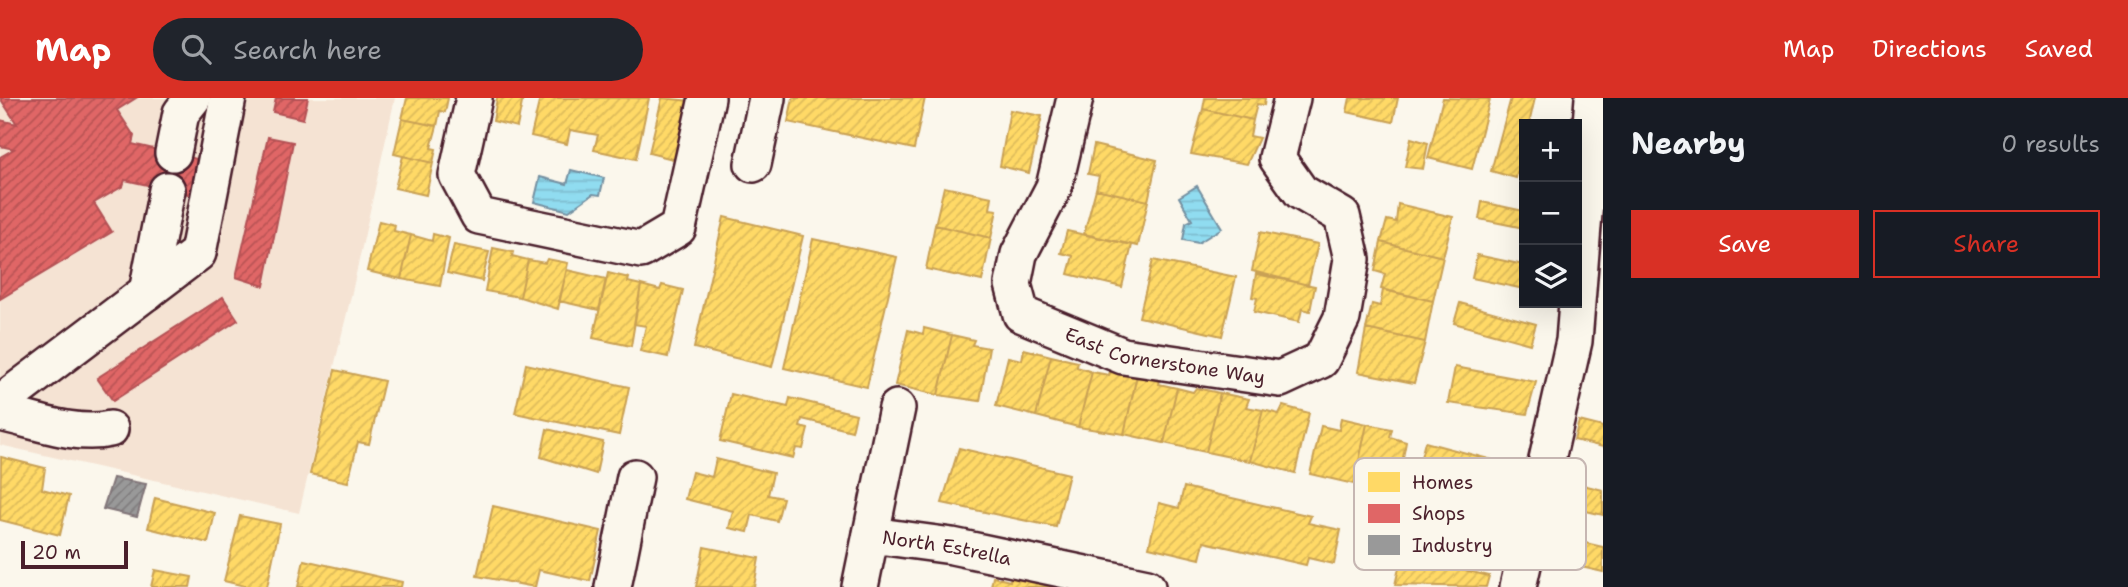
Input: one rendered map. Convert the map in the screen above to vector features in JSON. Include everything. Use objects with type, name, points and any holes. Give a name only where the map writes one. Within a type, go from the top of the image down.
[{"type":"street","points":[[173,153],[181,113],[193,98]]},
{"type":"street","points":[[0,403],[198,253],[228,98]]},
{"type":"street","points":[[474,98],[457,175],[479,216],[641,250],[678,228],[707,98]]},
{"type":"street","points":[[753,164],[767,98]]},
{"type":"street","name":"East Cornerstone Way","points":[[1075,98],[1054,187],[1019,254],[1013,284],[1021,314],[1123,356],[1280,379],[1321,359],[1342,318],[1352,259],[1342,216],[1301,192],[1277,158],[1292,98]]},
{"type":"street","points":[[1547,458],[1574,341],[1593,98]]},
{"type":"street","points":[[147,292],[167,190]]},
{"type":"street","points":[[860,587],[897,408]]},
{"type":"street","points":[[0,413],[79,431],[97,432],[110,429]]},
{"type":"street","points":[[613,587],[635,477]]},
{"type":"street","name":"North Estrella","points":[[871,535],[952,546],[1147,587]]},
{"type":"shaded area","points":[[0,98],[395,98],[299,513],[0,445]]},
{"type":"water","points":[[571,170],[604,178],[600,195],[593,194],[569,211],[534,202],[540,177],[567,184]]},
{"type":"water","points":[[1197,186],[1222,228],[1198,243],[1183,240],[1186,223],[1192,220],[1179,197]]},
{"type":"building: Homes","points":[[407,98],[448,98],[445,112],[440,111],[437,126],[402,119]]},
{"type":"building: Homes","points":[[497,98],[523,98],[517,127],[493,121]]},
{"type":"building: Homes","points":[[540,98],[649,98],[636,159],[594,150],[598,135],[570,130],[567,144],[531,136]]},
{"type":"building: Homes","points":[[662,98],[690,101],[677,160],[649,153]]},
{"type":"building: Homes","points":[[793,98],[925,98],[914,149],[788,122]]},
{"type":"building: Homes","points":[[1205,98],[1265,98],[1264,105],[1257,104],[1253,120],[1203,109]]},
{"type":"building: Homes","points":[[1350,98],[1398,98],[1393,122],[1347,112]]},
{"type":"building: Homes","points":[[1443,98],[1490,99],[1472,169],[1428,158]]},
{"type":"building: Homes","points":[[1511,98],[1535,98],[1530,119],[1519,119],[1519,165],[1516,178],[1491,171]]},
{"type":"building: Homes","points":[[1203,109],[1253,120],[1250,136],[1259,138],[1247,164],[1191,154]]},
{"type":"building: Homes","points":[[1010,110],[1042,116],[1029,173],[1000,166]]},
{"type":"building: Homes","points":[[402,119],[437,126],[431,148],[436,149],[433,163],[394,154]]},
{"type":"building: Homes","points":[[1411,138],[1428,143],[1423,169],[1405,167]]},
{"type":"building: Homes","points":[[1094,145],[1157,160],[1148,201],[1096,189],[1099,176],[1088,174]]},
{"type":"building: Homes","points":[[403,156],[433,163],[426,195],[395,188]]},
{"type":"building: Homes","points":[[944,187],[992,197],[990,209],[997,210],[991,238],[935,225]]},
{"type":"building: Homes","points":[[1096,189],[1148,201],[1138,246],[1084,234]]},
{"type":"building: Homes","points":[[1482,202],[1519,210],[1519,227],[1479,219]]},
{"type":"building: Homes","points":[[1398,204],[1453,217],[1443,257],[1381,242],[1387,220],[1396,222]]},
{"type":"building: Homes","points":[[724,217],[803,236],[772,367],[694,348]]},
{"type":"building: Homes","points":[[379,221],[395,225],[394,231],[411,235],[401,279],[367,271]]},
{"type":"building: Homes","points":[[935,225],[991,238],[982,281],[926,269]]},
{"type":"building: Homes","points":[[1067,231],[1132,245],[1122,287],[1068,274],[1073,256],[1061,253]]},
{"type":"building: Homes","points":[[1260,232],[1318,244],[1308,285],[1252,271]]},
{"type":"building: Homes","points":[[433,234],[449,238],[440,286],[401,279],[411,235],[432,241]]},
{"type":"building: Homes","points":[[813,239],[897,257],[867,387],[784,368]]},
{"type":"building: Homes","points":[[1381,242],[1443,257],[1433,301],[1381,289],[1385,274],[1375,271]]},
{"type":"building: Homes","points":[[454,245],[489,252],[482,281],[447,273]]},
{"type":"building: Homes","points":[[493,248],[513,252],[512,256],[528,260],[520,297],[485,291]]},
{"type":"building: Homes","points":[[1477,255],[1519,264],[1519,288],[1472,278]]},
{"type":"building: Homes","points":[[547,259],[568,263],[558,309],[520,297],[528,260],[545,263]]},
{"type":"building: Homes","points":[[1153,260],[1236,277],[1222,336],[1139,317]]},
{"type":"building: Homes","points":[[567,270],[606,279],[599,310],[559,301]]},
{"type":"building: Homes","points":[[608,273],[629,278],[628,282],[641,285],[631,346],[593,338]]},
{"type":"building: Homes","points":[[1256,274],[1315,286],[1310,311],[1302,309],[1299,322],[1254,312],[1257,298],[1252,297]]},
{"type":"building: Homes","points":[[641,285],[660,290],[662,285],[683,290],[668,357],[640,351],[646,326],[634,324]]},
{"type":"building: Homes","points":[[1383,290],[1433,301],[1425,342],[1366,329],[1372,304],[1380,306]]},
{"type":"building: Homes","points":[[1460,303],[1536,324],[1530,344],[1454,323]]},
{"type":"building: Homes","points":[[924,328],[952,335],[938,395],[895,385],[908,330],[923,334]]},
{"type":"building: Homes","points":[[1366,329],[1425,342],[1414,383],[1358,372]]},
{"type":"building: Homes","points":[[952,335],[974,340],[972,345],[989,348],[980,401],[938,395]]},
{"type":"building: Homes","points":[[1024,349],[1051,356],[1036,416],[996,406],[1008,357],[1022,360]]},
{"type":"building: Homes","points":[[1051,356],[1078,362],[1077,367],[1092,372],[1078,427],[1036,416]]},
{"type":"building: Homes","points":[[526,364],[629,387],[619,435],[515,413]]},
{"type":"building: Homes","points":[[1455,367],[1536,382],[1527,414],[1448,403]]},
{"type":"building: Homes","points":[[1111,368],[1137,375],[1124,434],[1078,427],[1092,372],[1109,375]]},
{"type":"building: Homes","points":[[335,370],[384,381],[369,444],[358,442],[348,482],[310,474]]},
{"type":"building: Homes","points":[[1137,375],[1160,380],[1159,384],[1177,388],[1164,443],[1124,434]]},
{"type":"building: Homes","points":[[1177,388],[1193,392],[1196,388],[1220,393],[1206,452],[1164,443]]},
{"type":"building: Homes","points":[[1220,393],[1249,399],[1246,407],[1263,410],[1250,461],[1206,452]]},
{"type":"building: Homes","points":[[731,394],[788,407],[790,398],[856,414],[852,431],[802,419],[800,427],[808,429],[803,449],[796,448],[793,458],[720,441]]},
{"type":"building: Homes","points":[[1283,406],[1309,413],[1295,473],[1250,461],[1263,410],[1279,414]]},
{"type":"building: Homes","points":[[1341,418],[1367,424],[1360,458],[1354,458],[1354,484],[1310,474],[1321,426],[1339,430]]},
{"type":"building: Homes","points":[[1579,421],[1603,427],[1603,447],[1574,440]]},
{"type":"building: Homes","points":[[1367,424],[1392,429],[1390,437],[1406,442],[1403,458],[1360,458]]},
{"type":"building: Homes","points":[[547,429],[603,442],[596,474],[541,457]]},
{"type":"building: Homes","points":[[1425,442],[1485,458],[1421,458]]},
{"type":"building: Homes","points":[[959,448],[1069,474],[1056,527],[942,503]]},
{"type":"building: Homes","points":[[1,457],[45,468],[42,489],[69,496],[60,535],[0,520]]},
{"type":"building: Homes","points":[[716,459],[773,473],[768,495],[783,498],[777,521],[752,515],[748,532],[729,528],[733,511],[685,499],[692,472],[712,477]]},
{"type":"building: Homes","points":[[1586,486],[1603,490],[1603,515],[1586,511]]},
{"type":"building: Homes","points":[[1184,487],[1311,516],[1308,523],[1341,530],[1334,564],[1308,558],[1306,565],[1204,542],[1200,559],[1149,547],[1159,503],[1179,508]]},
{"type":"building: Homes","points":[[155,498],[215,513],[208,543],[148,528]]},
{"type":"building: Homes","points":[[493,506],[601,531],[590,581],[539,570],[535,587],[477,576]]},
{"type":"building: Homes","points":[[240,516],[280,524],[267,587],[249,587],[224,581]]},
{"type":"building: Homes","points":[[1586,543],[1603,547],[1603,572],[1586,568]]},
{"type":"building: Homes","points":[[704,547],[759,558],[754,587],[696,587]]},
{"type":"building: Homes","points":[[304,560],[402,582],[401,587],[298,587]]},
{"type":"building: Homes","points":[[155,570],[192,577],[190,587],[151,587]]},
{"type":"building: Homes","points":[[1398,570],[1464,570],[1489,576],[1486,587],[1395,585]]},
{"type":"building: Homes","points":[[1012,572],[1063,583],[1062,587],[991,587],[993,577],[1010,581]]},
{"type":"building: Shops","points":[[0,98],[136,98],[117,110],[134,136],[132,144],[201,160],[193,195],[125,180],[123,186],[94,203],[112,232],[0,299],[0,157],[14,149],[0,146],[0,120],[17,124]]},
{"type":"building: Shops","points":[[276,98],[308,98],[303,119],[273,112]]},
{"type":"building: Shops","points":[[268,137],[293,142],[264,286],[236,277]]},
{"type":"building: Shops","points":[[223,297],[238,320],[113,401],[97,378]]},
{"type":"building: Industry","points":[[113,478],[146,484],[137,517],[103,509]]}]
